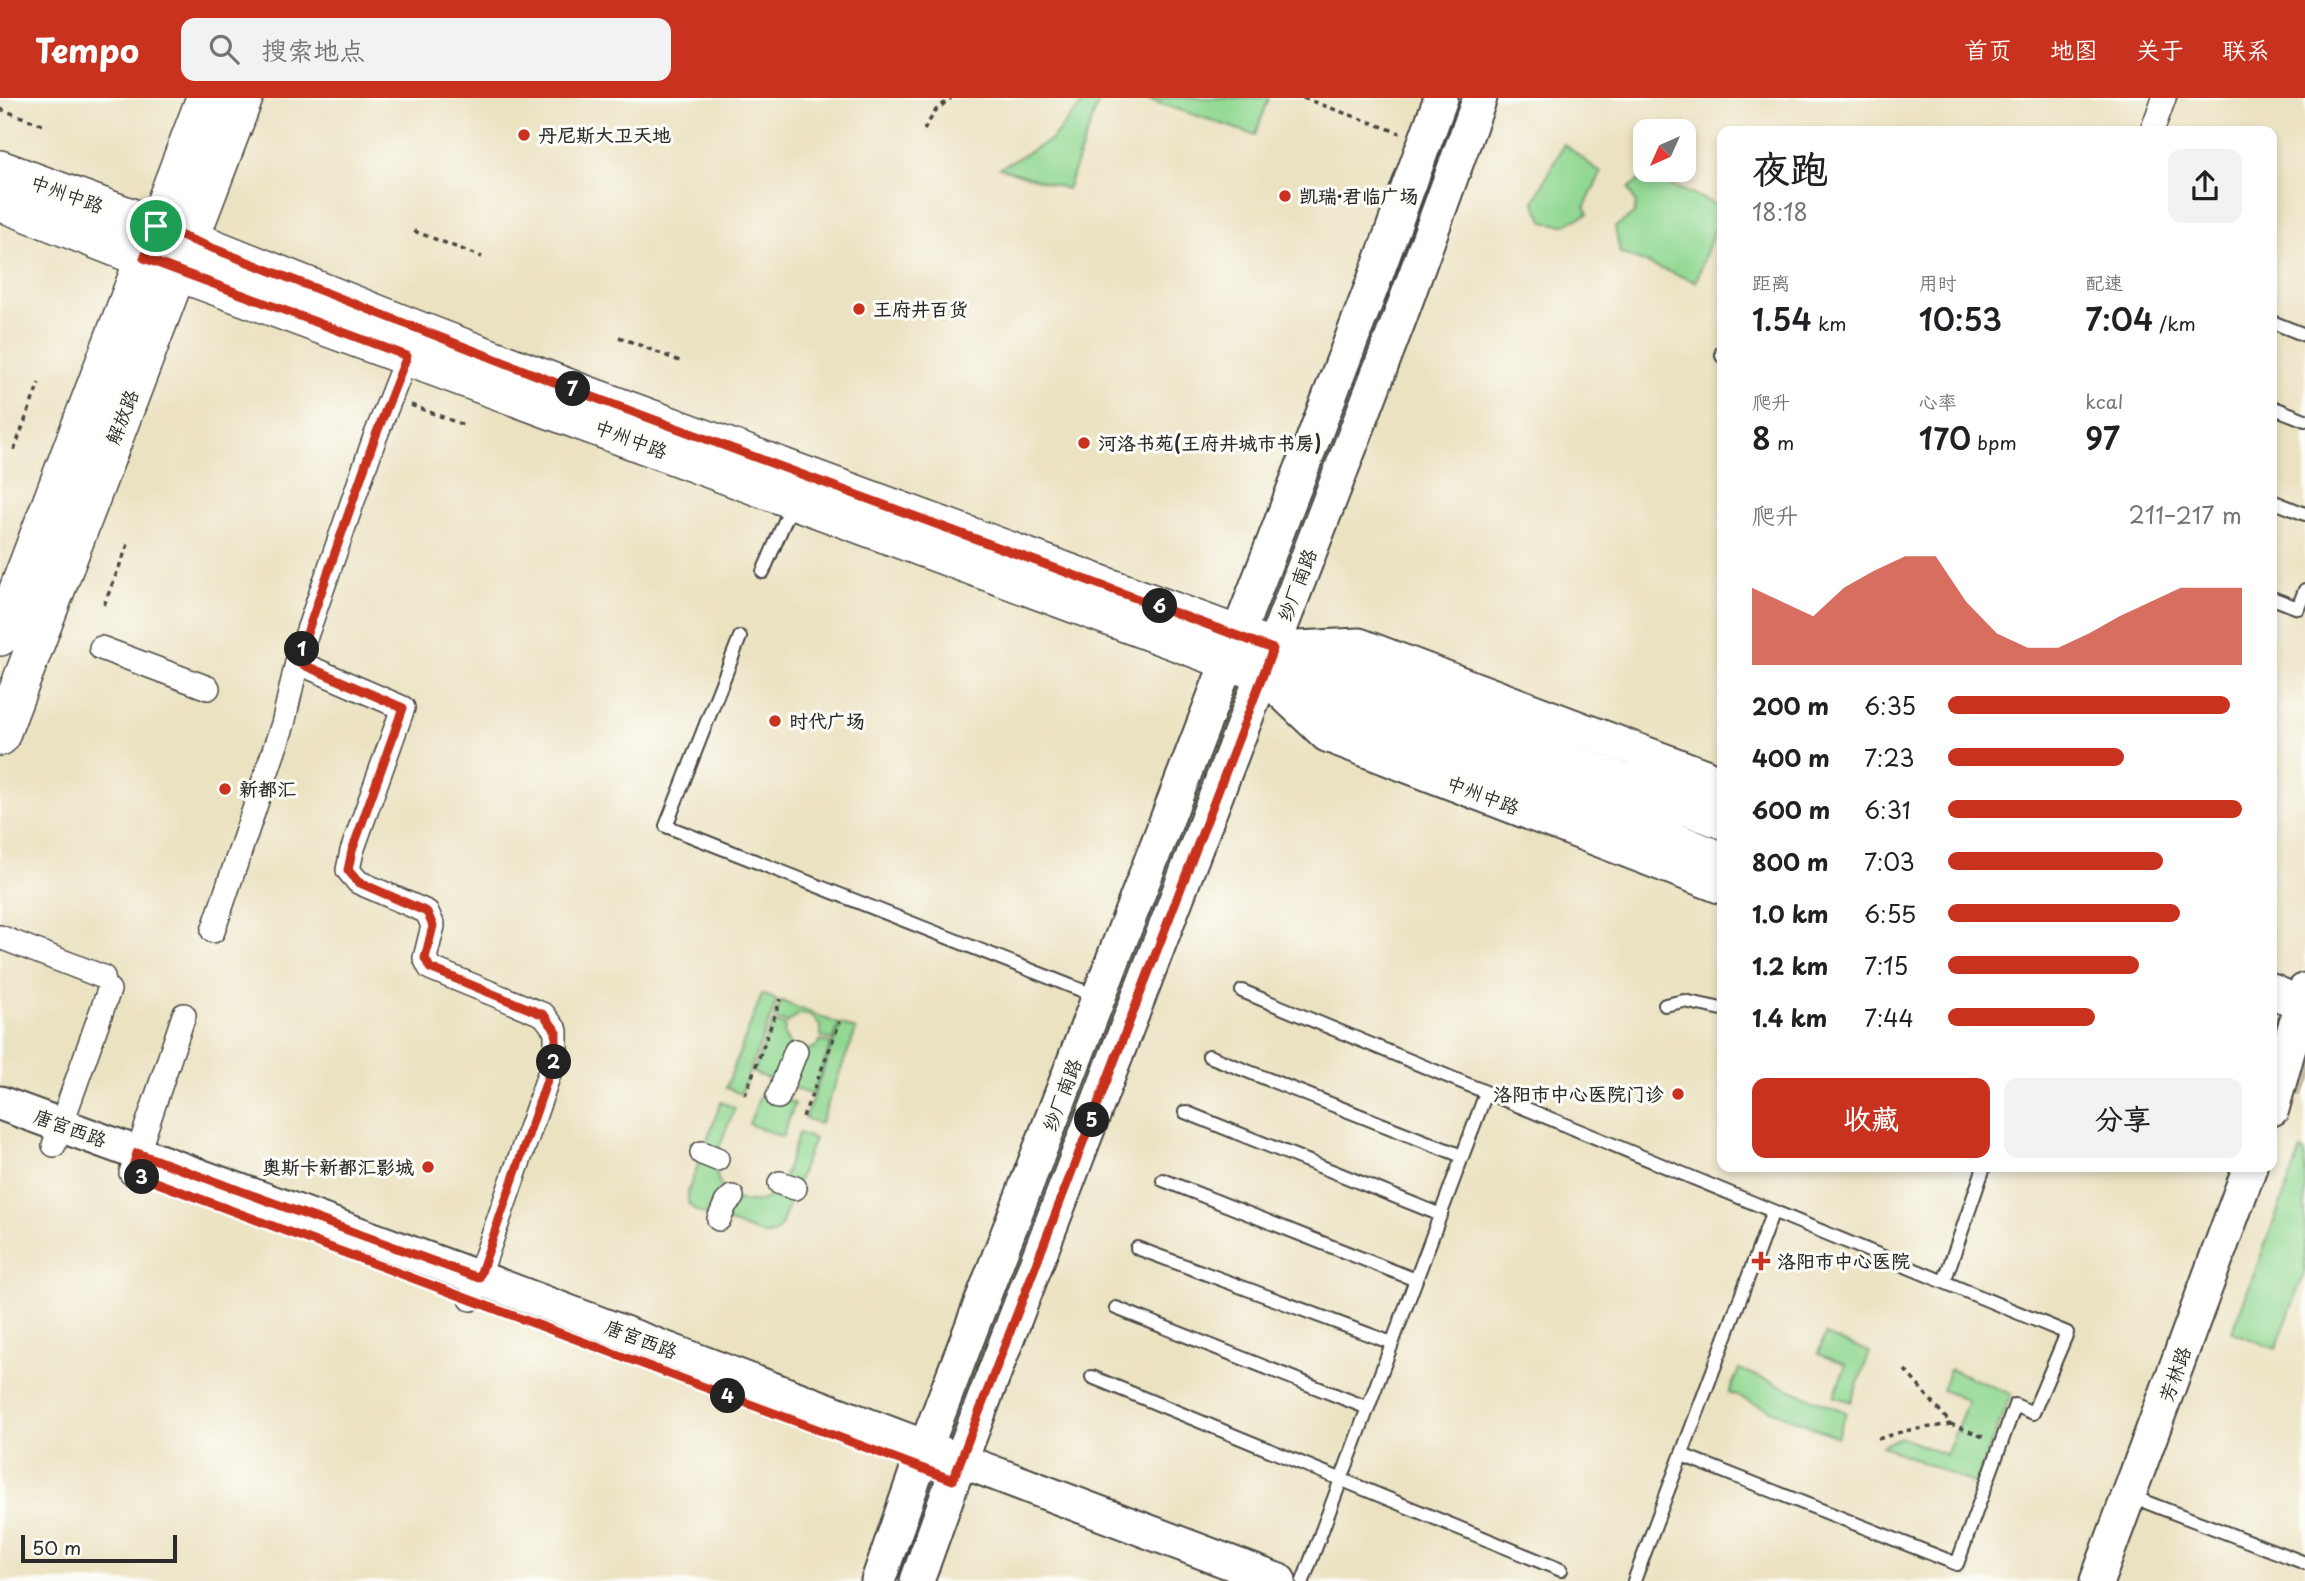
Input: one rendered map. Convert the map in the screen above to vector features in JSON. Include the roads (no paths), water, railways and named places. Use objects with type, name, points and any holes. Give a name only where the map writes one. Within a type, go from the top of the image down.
[{"type":"main road","name":"解放路","points":[[0,637],[205,98]]},
{"type":"main road","name":"解放路","points":[[0,737],[244,98]]},
{"type":"main road","name":"纱厂南路","points":[[878,1581],[923,1457],[1372,286],[1441,98]]},
{"type":"main road","name":"纱厂南路","points":[[917,1581],[957,1470],[1400,317],[1480,98]]},
{"type":"main road","name":"中州中路","points":[[0,169],[150,242],[184,255],[413,328],[1233,648],[1586,768],[1717,818]]},
{"type":"main road","name":"中州中路","points":[[0,202],[150,242]]},
{"type":"main road","name":"中州中路","points":[[184,255],[407,356],[793,501],[1233,648]]},
{"type":"main road","name":"中州中路","points":[[1268,661],[1359,645],[1717,782]]},
{"type":"main road","name":"中州中路","points":[[1268,661],[1717,859]]},
{"type":"main road","name":"中州中路","points":[[1268,661],[1327,735],[1717,885]]},
{"type":"main road","points":[[1586,768],[1717,783]]},
{"type":"main road","points":[[2281,1100],[2295,998]]},
{"type":"main road","points":[[2281,1100],[2305,1039]]},
{"type":"main road","name":"唐宫西路","points":[[0,1103],[58,1135],[957,1470],[1279,1581]]},
{"type":"main road","name":"唐宫西路","points":[[0,1125],[58,1135]]},
{"type":"main road","name":"芳林路","points":[[2097,1581],[2248,1172]]},
{"type":"main road","name":"唐宫西路","points":[[957,1470],[1217,1581]]},
{"type":"street","points":[[2154,126],[2164,98]]},
{"type":"street","points":[[213,931],[283,724],[297,662],[374,440],[407,356]]},
{"type":"street","points":[[101,648],[208,688]]},
{"type":"street","points":[[297,662],[403,708],[352,851],[348,870],[358,882],[427,912],[433,926],[425,958],[430,968],[544,1015],[556,1031],[556,1054],[475,1289]]},
{"type":"street","points":[[0,937],[106,984],[58,1135]]},
{"type":"street","points":[[134,1163],[184,1015]]},
{"type":"street","points":[[778,1097],[796,1051]]},
{"type":"street","points":[[719,1219],[726,1203],[732,1197]]},
{"type":"lane","points":[[2277,323],[2305,335]]},
{"type":"lane","points":[[2277,409],[2305,421]]},
{"type":"lane","points":[[763,572],[793,501]]},
{"type":"lane","points":[[2277,502],[2305,514]]},
{"type":"lane","points":[[2277,600],[2298,608],[2305,590]]},
{"type":"lane","points":[[740,637],[666,826],[1100,998]]},
{"type":"lane","points":[[1242,991],[2067,1333],[2033,1413],[2015,1405],[1957,1564],[1682,1455]]},
{"type":"lane","points":[[1665,1006],[1684,1001],[1717,1008]]},
{"type":"lane","points":[[1209,1056],[1462,1156]]},
{"type":"lane","points":[[1303,1581],[1486,1093]]},
{"type":"lane","points":[[1185,1112],[1441,1214]]},
{"type":"lane","points":[[1944,1282],[1982,1172]]},
{"type":"lane","points":[[1163,1180],[1416,1280]]},
{"type":"lane","points":[[1634,1581],[1773,1211]]},
{"type":"lane","points":[[1138,1248],[1392,1343]]},
{"type":"lane","points":[[1116,1308],[1368,1408]]},
{"type":"lane","points":[[1092,1377],[1561,1570]]},
{"type":"lane","points":[[2130,1496],[2305,1563]]},
{"type":"tunnel","points":[[2277,1032],[2305,1042]]},
{"type":"tunnel","points":[[2277,1068],[2305,1078]]},
{"type":"place","name":"丹尼斯大卫天地","points":[[524,135]]},
{"type":"place","name":"凯瑞·君临广场","points":[[1285,196]]},
{"type":"place","name":"王府井百货","points":[[859,309]]},
{"type":"place","name":"河洛书苑(王府井城市书房)","points":[[1084,443]]},
{"type":"place","name":"时代广场","points":[[775,721]]},
{"type":"place","name":"新都汇","points":[[225,789]]},
{"type":"place","name":"洛阳市中心医院门诊","points":[[1678,1094]]},
{"type":"place","name":"奥斯卡新都汇影城","points":[[428,1167]]},
{"type":"place","name":"洛阳市中心医院","points":[[1761,1261]]}]
